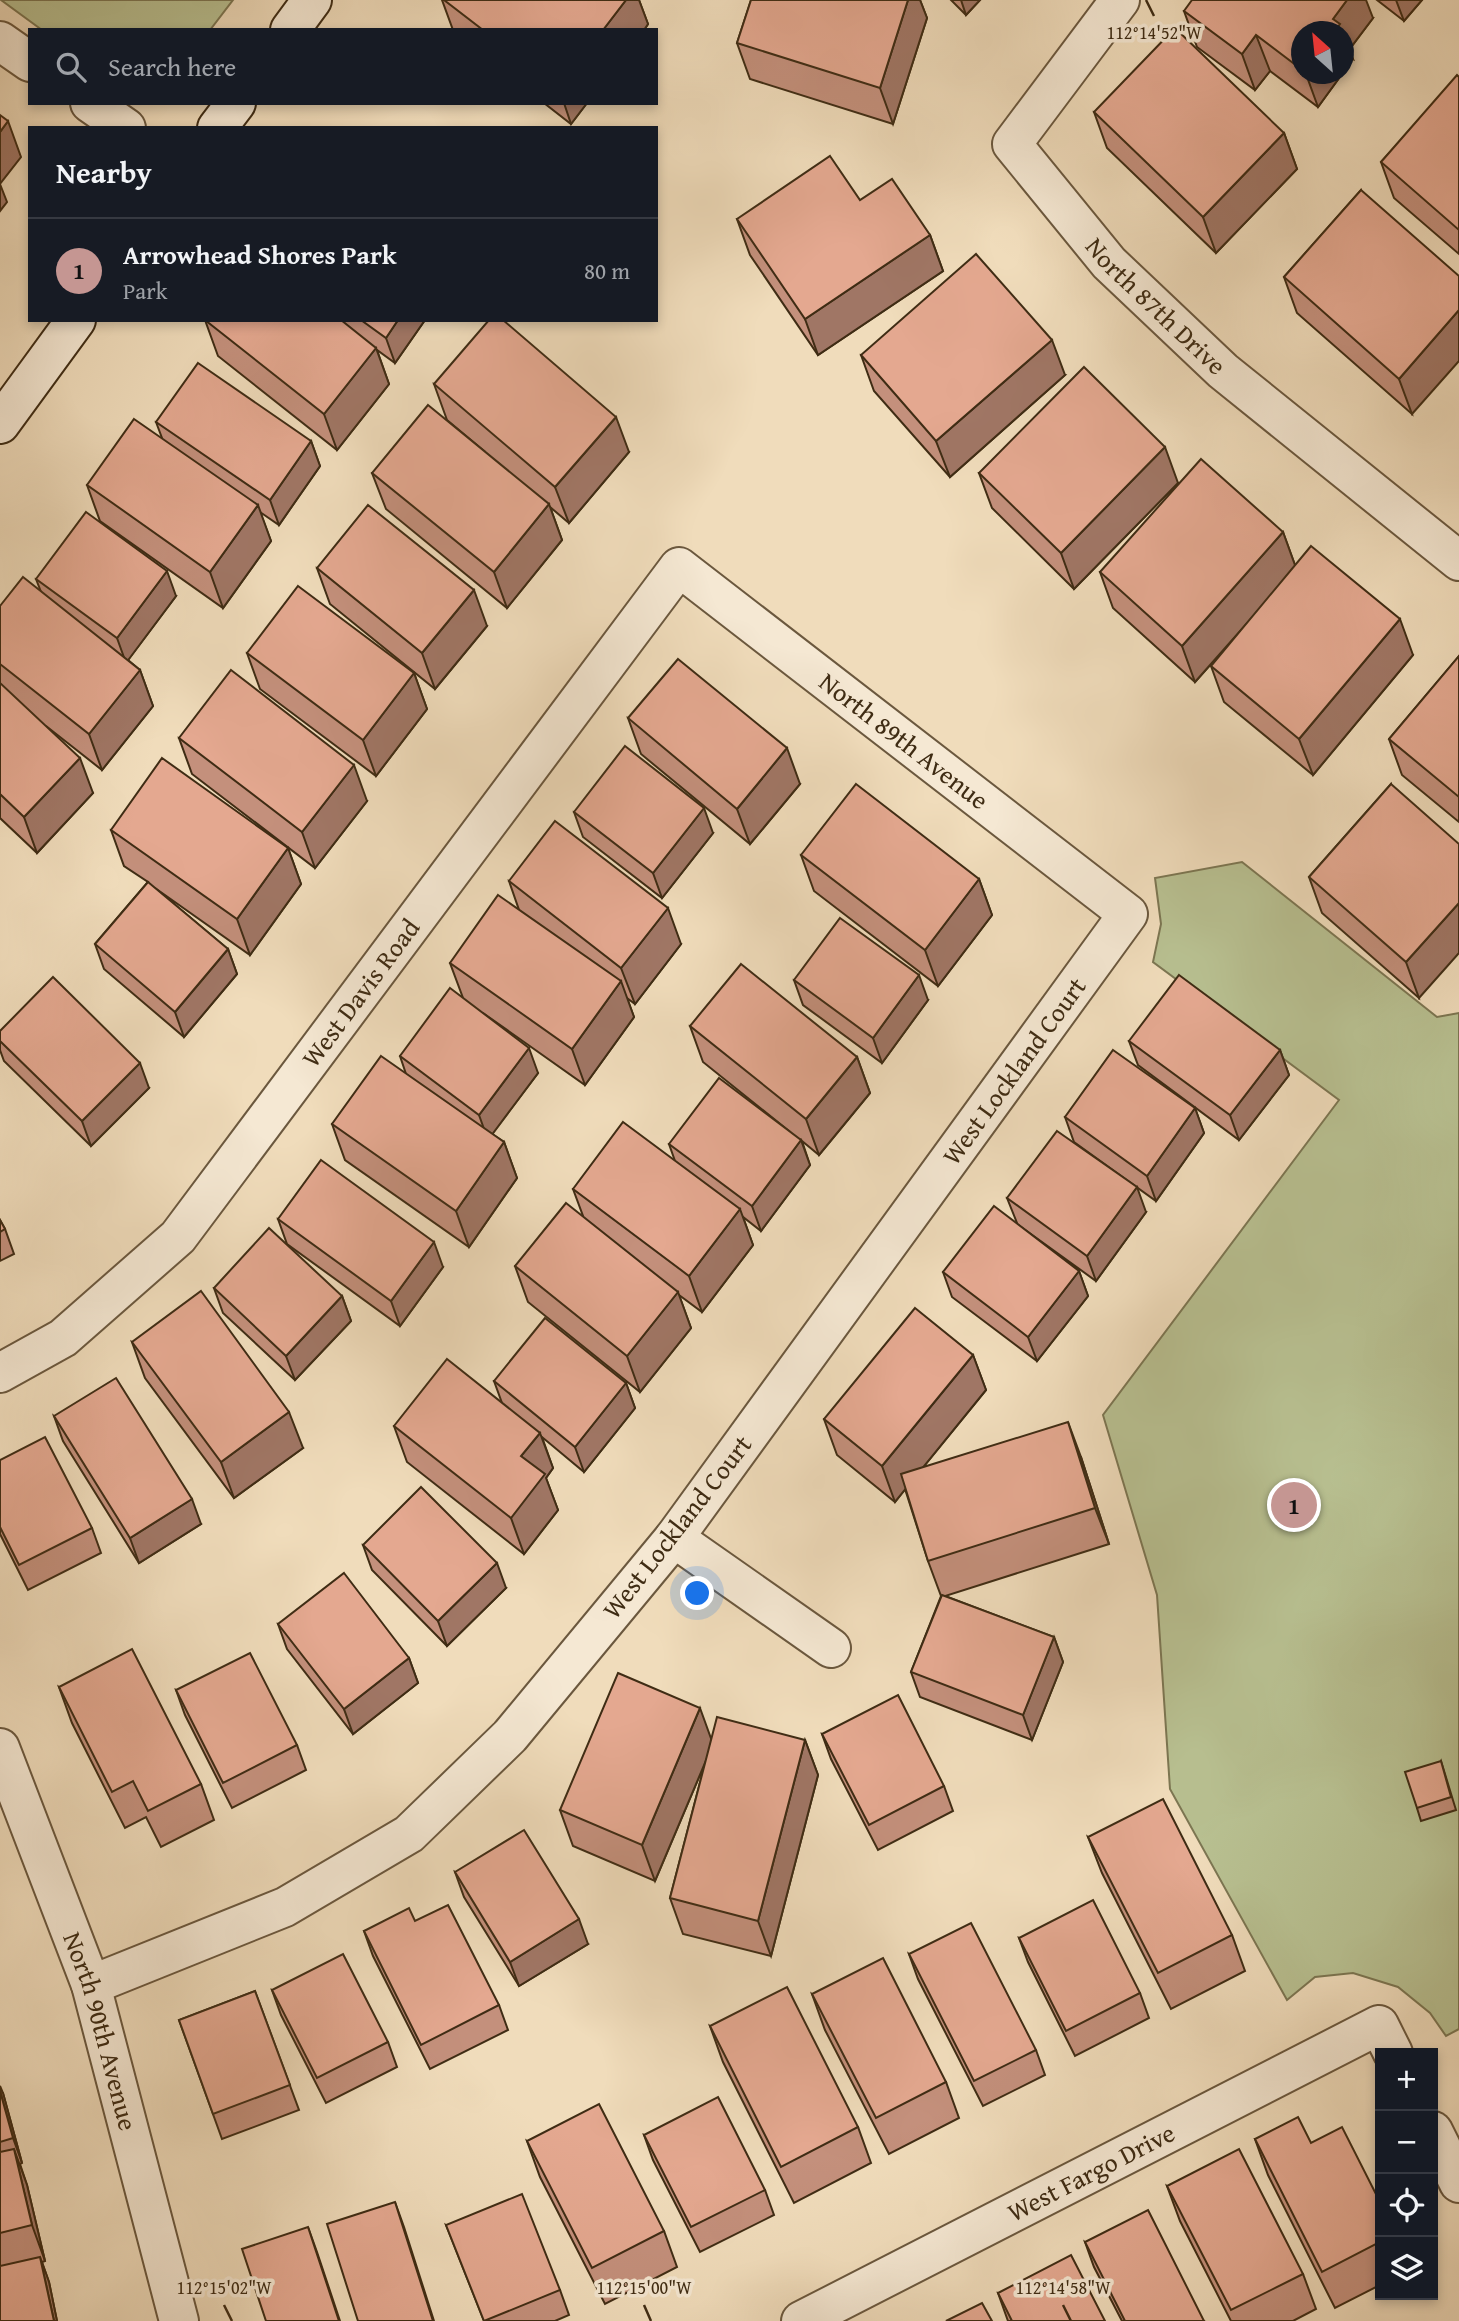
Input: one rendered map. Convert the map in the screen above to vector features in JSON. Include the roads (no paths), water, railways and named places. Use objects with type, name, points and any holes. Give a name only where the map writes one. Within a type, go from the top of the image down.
[{"type":"street","points":[[291,28],[312,0]]},
{"type":"street","name":"North 87th Drive","points":[[1120,0],[1012,144],[1109,263],[1223,371],[1452,543]]},
{"type":"street","points":[[0,41],[28,61]]},
{"type":"street","points":[[93,105],[123,126]]},
{"type":"street","points":[[219,126],[234,105]]},
{"type":"street","points":[[0,424],[75,322]]},
{"type":"street","name":"North 89th Avenue","points":[[679,567],[1128,914]]},
{"type":"street","name":"West Davis Road","points":[[0,1373],[63,1338],[178,1237],[679,567]]},
{"type":"street","name":"West Lockland Court","points":[[91,1984],[285,1907],[409,1834],[510,1736],[674,1538],[1128,914]]},
{"type":"street","points":[[674,1538],[831,1648]]},
{"type":"street","name":"North 90th Avenue","points":[[0,1748],[91,1984],[179,2321]]},
{"type":"street","name":"West Fargo Drive","points":[[802,2321],[1386,2039]]},
{"type":"street","points":[[1438,2141],[1459,2183]]},
{"type":"place","name":"Arrowhead Shores Park","points":[[1294,1505]]}]
